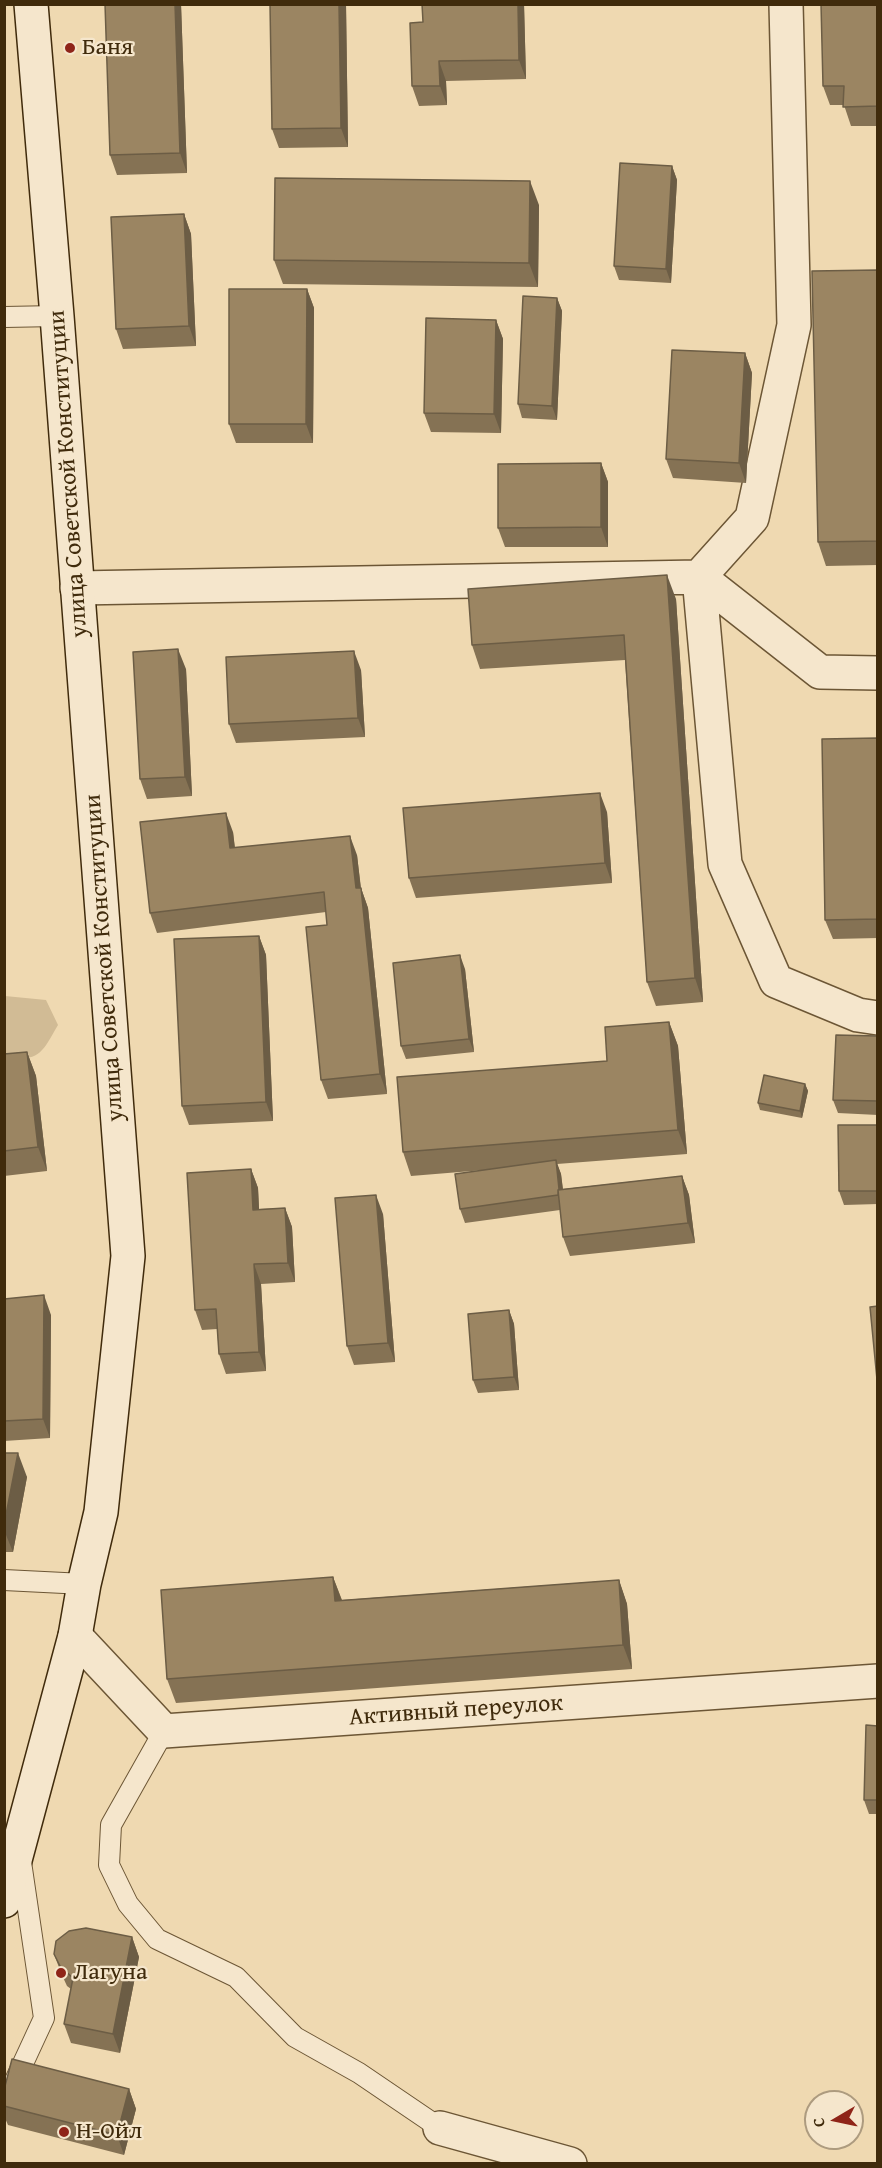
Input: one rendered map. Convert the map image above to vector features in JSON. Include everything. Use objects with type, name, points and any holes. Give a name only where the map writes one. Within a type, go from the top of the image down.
[{"type":"street","name":"улица Советской Конституции","points":[[4,1901],[75,1636],[84,1584],[101,1512],[128,1256],[57,316],[31,4]]},
{"type":"street","points":[[786,4],[794,325],[752,518],[699,577],[725,864],[776,981],[858,1016],[878,1018]]},
{"type":"street","points":[[77,588],[699,577],[820,672],[878,673]]},
{"type":"street","points":[[75,1636],[164,1731]]},
{"type":"street","name":"Активный переулок","points":[[164,1731],[878,1682]]},
{"type":"street","points":[[440,2128],[570,2163]]},
{"type":"lane","points":[[4,317],[57,316]]},
{"type":"lane","points":[[4,1580],[84,1584]]},
{"type":"lane","points":[[164,1731],[111,1825],[109,1865],[128,1904],[157,1939],[236,1977],[295,2037],[359,2073],[440,2128]]},
{"type":"lane","points":[[7,2099],[44,2018],[18,1846]]},
{"type":"lane","points":[[4,2071],[7,2099]]},
{"type":"shaded area","points":[[5,996],[46,1000],[58,1025],[48,1043],[39,1053],[26,1058],[5,1059]]},
{"type":"building","points":[[105,4],[175,4],[180,153],[110,155]]},
{"type":"building","points":[[270,4],[339,4],[341,128],[272,129]]},
{"type":"building","points":[[422,4],[518,4],[519,60],[439,61],[440,86],[412,86],[410,23],[423,22]]},
{"type":"building","points":[[821,4],[877,4],[878,106],[843,107],[844,86],[823,86]]},
{"type":"building","points":[[620,163],[672,166],[666,269],[614,266]]},
{"type":"building","points":[[275,178],[530,181],[529,263],[274,260]]},
{"type":"building","points":[[184,214],[189,326],[116,329],[111,217]]},
{"type":"building","points":[[878,270],[878,541],[818,542],[812,271]]},
{"type":"building","points":[[229,289],[307,289],[306,424],[229,424]]},
{"type":"building","points":[[523,296],[557,298],[552,406],[518,404]]},
{"type":"building","points":[[426,318],[496,320],[494,414],[424,413]]},
{"type":"building","points":[[672,350],[745,353],[739,463],[666,459]]},
{"type":"building","points":[[601,463],[601,527],[498,528],[498,464]]},
{"type":"building","points":[[667,575],[695,978],[647,982],[624,635],[472,645],[468,589]]},
{"type":"building","points":[[178,649],[185,777],[140,779],[133,652]]},
{"type":"building","points":[[354,651],[358,718],[229,724],[226,657]]},
{"type":"building","points":[[878,738],[878,919],[825,920],[822,739]]},
{"type":"building","points":[[600,793],[605,863],[409,878],[403,808]]},
{"type":"building","points":[[226,813],[230,848],[350,836],[356,888],[361,888],[380,1074],[321,1080],[306,927],[327,925],[324,892],[150,913],[140,822]]},
{"type":"building","points":[[259,936],[266,1102],[182,1106],[174,939]]},
{"type":"building","points":[[460,955],[469,1039],[401,1046],[393,963]]},
{"type":"building","points":[[669,1022],[678,1130],[403,1152],[397,1077],[607,1061],[605,1027]]},
{"type":"building","points":[[836,1035],[878,1036],[878,1101],[833,1100]]},
{"type":"building","points":[[27,1052],[38,1147],[4,1151],[4,1054]]},
{"type":"building","points":[[764,1075],[805,1084],[800,1111],[758,1103]]},
{"type":"building","points":[[838,1125],[878,1125],[878,1191],[839,1191]]},
{"type":"building","points":[[556,1160],[558,1195],[460,1209],[455,1174]]},
{"type":"building","points":[[251,1169],[253,1210],[285,1208],[288,1263],[254,1264],[259,1352],[219,1354],[216,1309],[195,1310],[187,1173]]},
{"type":"building","points":[[682,1176],[688,1223],[563,1237],[558,1190]]},
{"type":"building","points":[[376,1195],[388,1343],[347,1346],[335,1198]]},
{"type":"building","points":[[44,1295],[43,1419],[4,1421],[4,1299]]},
{"type":"building","points":[[878,1306],[878,1390],[870,1307]]},
{"type":"building","points":[[509,1310],[514,1377],[473,1380],[468,1314]]},
{"type":"building","points":[[4,1453],[18,1453],[4,1525]]},
{"type":"building","points":[[333,1577],[335,1601],[619,1580],[623,1645],[167,1679],[161,1590]]},
{"type":"building","points":[[866,1725],[878,1726],[878,1800],[864,1800]]},
{"type":"building","points":[[86,1928],[132,1937],[113,2034],[64,2024],[73,1978],[60,1966],[54,1954],[56,1941],[69,1931]]},
{"type":"building","points":[[12,2059],[129,2089],[117,2135],[4,2106],[4,2090]]},
{"type":"place","name":"Баня","points":[[70,48]]},
{"type":"place","name":"Лагуна","points":[[61,1973]]},
{"type":"place","name":"Н-Ойл","points":[[64,2132]]}]
